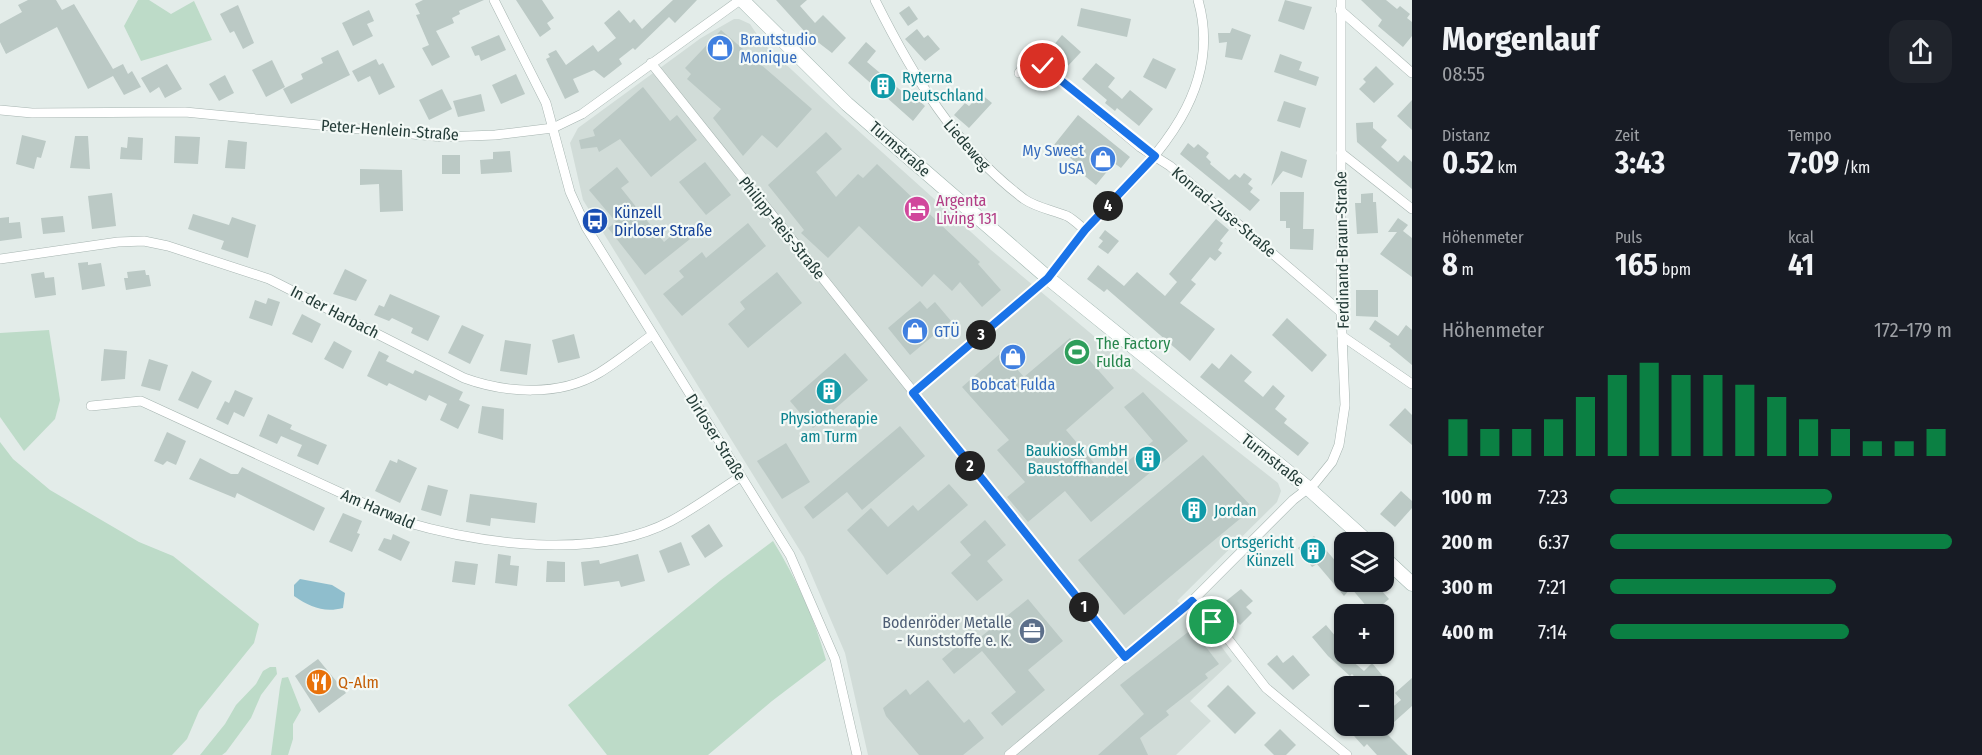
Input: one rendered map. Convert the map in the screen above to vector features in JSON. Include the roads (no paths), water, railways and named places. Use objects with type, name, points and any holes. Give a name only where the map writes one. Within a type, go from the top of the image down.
[{"type":"main road","name":"Turmstraße","points":[[741,0],[847,104],[1048,278],[1308,488],[1357,532]]},
{"type":"main road","points":[[1394,567],[1412,584]]},
{"type":"street","name":"Dirloser Straße","points":[[494,0],[546,103],[577,210],[652,336],[790,555],[828,640],[841,680],[857,755]]},
{"type":"street","name":"Peter-Henlein-Straße","points":[[0,110],[32,113],[185,112],[442,137],[495,135],[553,128],[582,114],[741,0]]},
{"type":"street","name":"Liedeweg","points":[[875,0],[926,93],[963,144],[1002,183],[1030,203],[1069,217],[1085,230]]},
{"type":"street","points":[[913,393],[1048,278],[1085,230],[1155,156],[1197,88],[1205,55],[1203,19],[1198,0]]},
{"type":"street","points":[[1340,5],[1412,73]]},
{"type":"street","name":"Ferdinand-Braun-Straße","points":[[1010,755],[1192,601],[1332,462],[1339,445],[1345,405],[1341,312],[1340,5]]},
{"type":"street","name":"Konrad-Zuse-Straße","points":[[1019,73],[1028,62],[1043,66],[1170,166],[1341,312]]},
{"type":"street","name":"Philipp-Reis-Straße","points":[[651,63],[1125,657]]},
{"type":"street","points":[[1341,153],[1412,209]]},
{"type":"street","name":"In der Harbach","points":[[0,259],[118,242],[144,241],[168,246],[269,279],[464,378],[489,387],[518,390],[573,384],[597,374],[652,336]]},
{"type":"street","points":[[1342,336],[1412,384]]},
{"type":"street","name":"Am Harwald","points":[[91,406],[141,401],[402,521],[436,531],[532,544],[590,543],[630,536],[670,522],[741,477]]},
{"type":"street","points":[[1192,601],[1225,635],[1266,688],[1347,755]]},
{"type":"water","points":[[300,579],[332,585],[345,593],[343,608],[330,610],[317,608],[294,596],[294,585]]},
{"type":"place","name":"Brautstudio Monique","points":[[720,48]]},
{"type":"place","name":"Ryterna Deutschland","points":[[883,86]]},
{"type":"place","name":"My Sweet USA","points":[[1103,159]]},
{"type":"place","name":"Argenta Living 131","points":[[917,209]]},
{"type":"place","name":"Künzell Dirloser Straße","points":[[595,221]]},
{"type":"place","name":"GTÜ","points":[[915,331]]},
{"type":"place","name":"The Factory Fulda","points":[[1077,352]]},
{"type":"place","name":"Bobcat Fulda","points":[[1013,357]]},
{"type":"place","name":"Physiotherapie am Turm","points":[[829,391]]},
{"type":"place","name":"Baukiosk GmbH Baustoffhandel","points":[[1148,459]]},
{"type":"place","name":"Jordan","points":[[1194,510]]},
{"type":"place","name":"Ortsgericht Künzell","points":[[1313,551]]},
{"type":"place","name":"Bodenröder Metalle - Kunststoffe e. K.","points":[[1032,631]]},
{"type":"place","name":"Q-Alm","points":[[319,682]]}]
